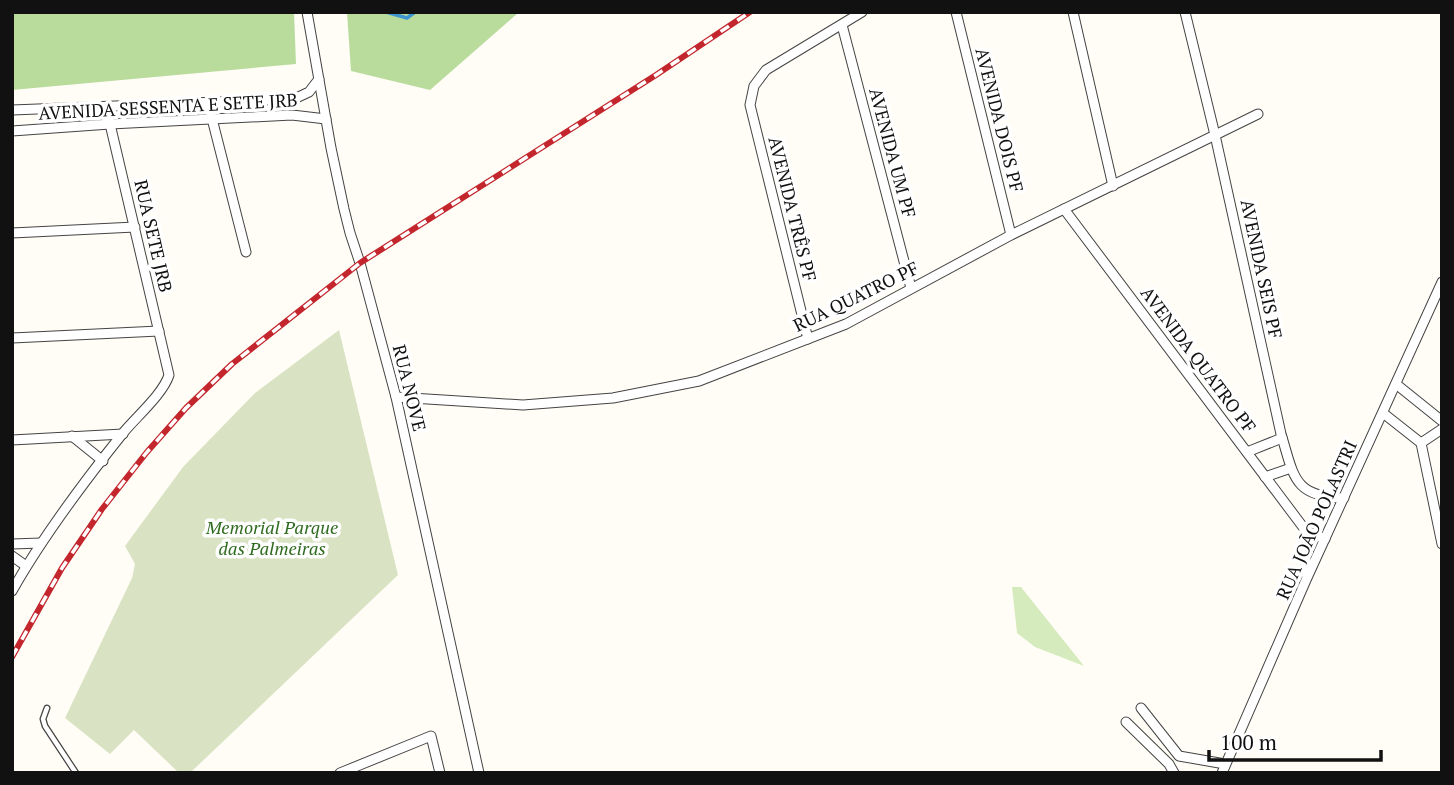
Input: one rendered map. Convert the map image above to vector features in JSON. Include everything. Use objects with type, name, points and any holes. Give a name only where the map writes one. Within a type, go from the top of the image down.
[{"type":"street","name":"RUA NOVE","points":[[307,12],[350,233],[396,397],[478,773]]},
{"type":"street","points":[[842,25],[862,12]]},
{"type":"street","name":"AVENIDA DOIS PF","points":[[956,12],[1011,234]]},
{"type":"street","points":[[1073,12],[1113,186]]},
{"type":"street","name":"AVENIDA SEIS PF","points":[[1185,12],[1291,468],[1307,492],[1326,498],[1344,498]]},
{"type":"street","name":"AVENIDA TRÊS PF","points":[[808,339],[750,105],[754,86],[766,70],[842,25]]},
{"type":"street","name":"AVENIDA UM PF","points":[[842,25],[911,288]]},
{"type":"street","points":[[12,110],[294,99],[309,92],[319,79]]},
{"type":"street","points":[[208,103],[246,252]]},
{"type":"street","name":"RUA SETE JRB","points":[[106,107],[169,371],[166,383],[123,434]]},
{"type":"street","name":"RUA QUATRO PF","points":[[396,397],[523,405],[613,398],[699,381],[846,324],[1011,234],[1258,114]]},
{"type":"street","name":"AVENIDA SESSENTA E SETE JRB","points":[[12,131],[292,115],[326,119]]},
{"type":"street","name":"AVENIDA QUATRO PF","points":[[1064,209],[1306,531],[1325,539]]},
{"type":"street","points":[[12,233],[135,227]]},
{"type":"street","name":"RUA JOÃO POLASTRI","points":[[1224,769],[1306,580],[1442,282]]},
{"type":"street","points":[[12,338],[159,331]]},
{"type":"street","points":[[1396,384],[1442,421]]},
{"type":"street","points":[[1383,413],[1421,443],[1442,544]]},
{"type":"street","points":[[1421,443],[1442,429]]},
{"type":"street","points":[[12,440],[123,434]]},
{"type":"street","points":[[12,591],[41,543],[123,434]]},
{"type":"street","points":[[72,436],[103,461]]},
{"type":"street","points":[[1247,452],[1282,438]]},
{"type":"street","points":[[1265,477],[1291,468]]},
{"type":"street","points":[[1306,531],[1306,580]]},
{"type":"street","points":[[12,544],[41,543]]},
{"type":"street","points":[[12,556],[26,566]]},
{"type":"street","points":[[1141,708],[1179,755],[1224,769]]},
{"type":"street","points":[[1126,722],[1169,764],[1174,773]]},
{"type":"street","points":[[340,773],[431,736],[440,773]]},
{"type":"street","points":[[1169,764],[1179,755]]},
{"type":"lane","points":[[47,708],[44,726],[76,773]]},
{"type":"green space","points":[[12,12],[294,12],[296,64],[12,90]]},
{"type":"green space","points":[[347,12],[519,12],[430,90],[351,71]]},
{"type":"green space","name":"Memorial Parque das Palmeiras","points":[[339,330],[398,575],[190,773],[179,773],[134,730],[110,754],[65,718],[132,578],[135,564],[125,546],[183,467],[255,393]]},
{"type":"green space","points":[[1012,587],[1021,587],[1084,666],[1035,647],[1017,633]]},
{"type":"waterway","points":[[386,12],[407,18],[415,12]]},
{"type":"railway","points":[[12,657],[62,568],[102,509],[186,408],[232,364],[360,263],[656,75],[750,12]]}]
